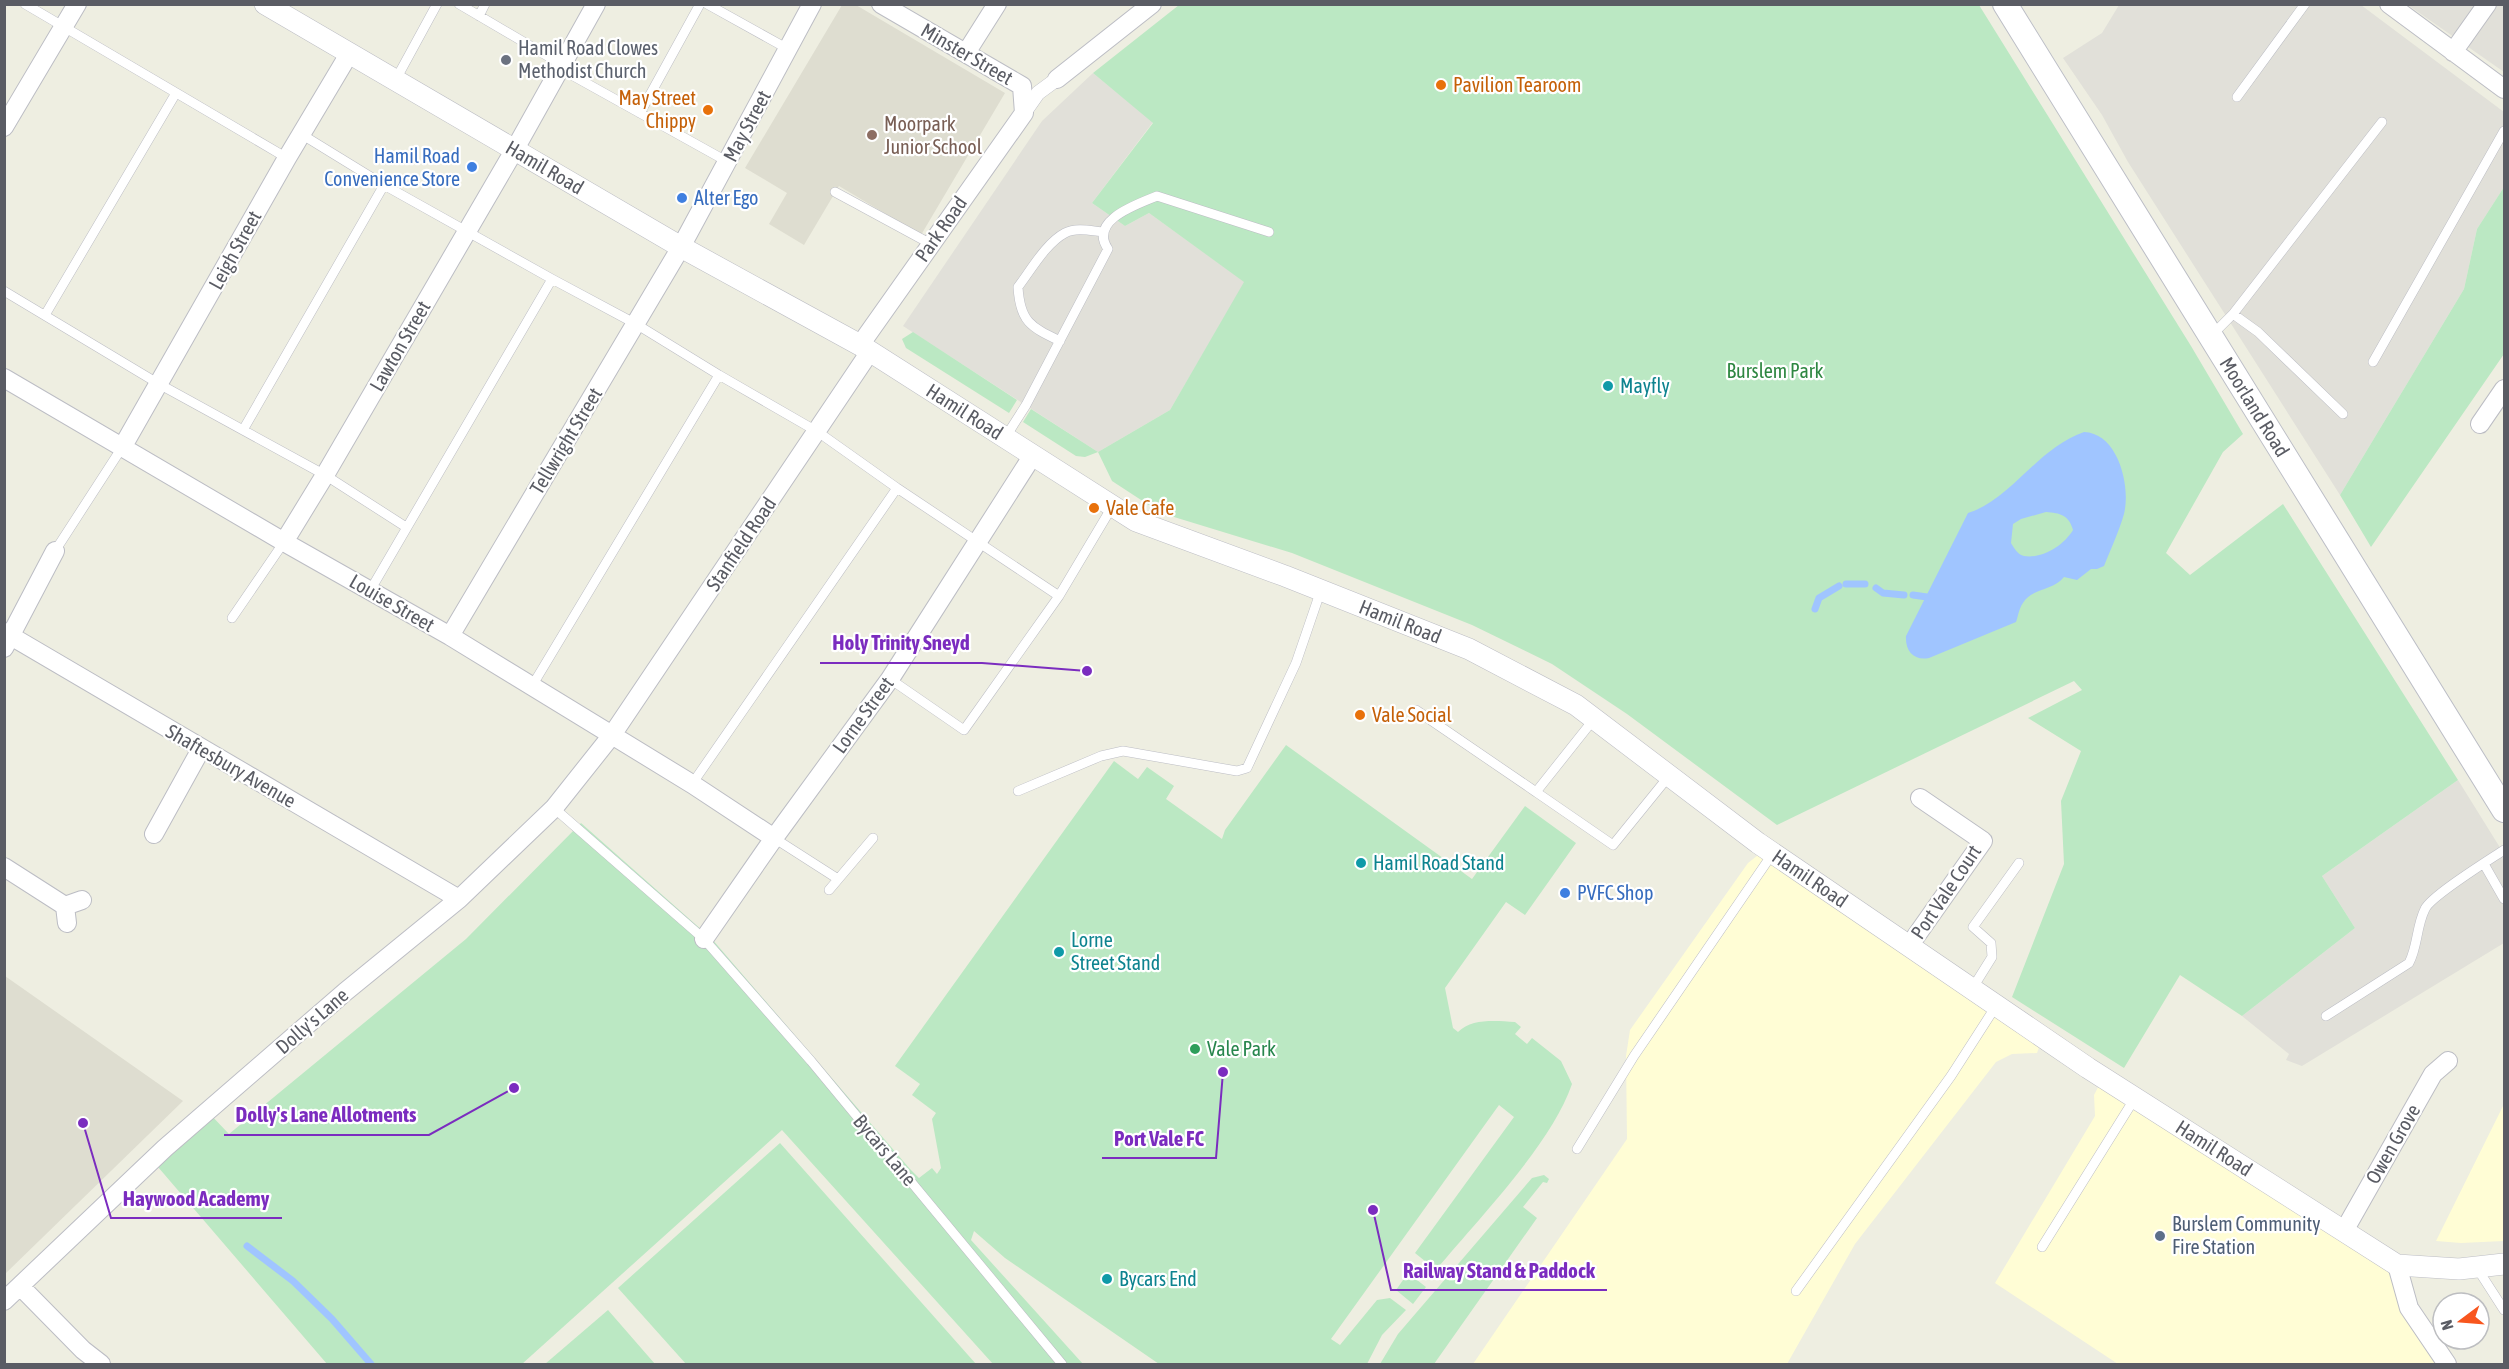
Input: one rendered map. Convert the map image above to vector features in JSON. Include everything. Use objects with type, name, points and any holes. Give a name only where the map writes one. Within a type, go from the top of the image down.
[{"type":"main road","name":"Moorland Road","points":[[2005,4],[2505,810]]},
{"type":"street","points":[[4,127],[77,4]]},
{"type":"street","name":"Hamil Road","points":[[265,4],[681,247],[865,349],[1136,521],[1321,590],[1469,649],[1576,705],[1773,853],[1972,989],[2088,1068],[2397,1265],[2436,1269],[2477,1268],[2505,1264]]},
{"type":"street","name":"Lawton Street","points":[[284,542],[515,149],[596,4]]},
{"type":"street","name":"May Street","points":[[681,247],[812,4]]},
{"type":"street","name":"Minster Street","points":[[880,4],[1022,86],[1024,113]]},
{"type":"street","points":[[966,53],[997,4]]},
{"type":"street","name":"Park Road","points":[[865,349],[930,244],[1038,93],[1152,4]]},
{"type":"street","points":[[2389,4],[2505,89]]},
{"type":"street","points":[[2453,52],[2487,4]]},
{"type":"street","name":"Leigh Street","points":[[123,446],[349,54]]},
{"type":"street","name":"Tellwright Street","points":[[450,636],[681,247]]},
{"type":"street","name":"Stanfield Road","points":[[612,735],[818,432],[865,349]]},
{"type":"street","name":"Louise Street","points":[[4,378],[450,636],[692,784],[774,838]]},
{"type":"street","points":[[2480,424],[2505,389]]},
{"type":"street","name":"Lorne Street","points":[[704,939],[774,838],[890,679],[1033,455]]},
{"type":"street","points":[[7,639],[55,552]]},
{"type":"street","name":"Shaftesbury Avenue","points":[[7,639],[459,899]]},
{"type":"street","name":"Dolly's Lane","points":[[4,1301],[165,1148],[345,992],[459,899],[554,808],[612,735]]},
{"type":"street","points":[[154,834],[201,749]]},
{"type":"street","name":"Port Vale Court","points":[[1909,946],[1983,841],[1920,798]]},
{"type":"street","points":[[4,867],[71,910]]},
{"type":"street","name":"Owen Grove","points":[[2344,1232],[2433,1074],[2448,1061]]},
{"type":"street","points":[[2397,1265],[2409,1308],[2446,1365]]},
{"type":"street","points":[[20,1286],[83,1350],[101,1365]]},
{"type":"lane","points":[[25,4],[287,158]]},
{"type":"lane","points":[[395,81],[437,4]]},
{"type":"lane","points":[[459,4],[640,113],[728,162]]},
{"type":"lane","points":[[479,16],[485,4]]},
{"type":"lane","points":[[640,113],[700,4]]},
{"type":"lane","points":[[707,4],[788,49]]},
{"type":"lane","points":[[2237,97],[2305,4]]},
{"type":"lane","points":[[45,315],[177,93]]},
{"type":"lane","points":[[2212,335],[2233,314],[2382,122]]},
{"type":"lane","points":[[2373,362],[2505,131]]},
{"type":"lane","points":[[301,134],[384,186],[636,324],[818,432],[897,488],[1059,596]]},
{"type":"lane","points":[[243,430],[384,186]]},
{"type":"lane","points":[[836,192],[930,244]]},
{"type":"lane","points":[[1005,438],[1026,405],[1108,249],[1103,242],[1103,232],[1112,217],[1157,196],[1269,232]]},
{"type":"lane","points":[[1060,342],[1036,330],[1025,320],[1019,304],[1018,287],[1053,242],[1066,232],[1083,230],[1103,232]]},
{"type":"lane","points":[[371,590],[552,279]]},
{"type":"lane","points":[[4,291],[159,384],[325,475],[406,527]]},
{"type":"lane","points":[[2233,314],[2258,332],[2343,414]]},
{"type":"lane","points":[[532,686],[719,375]]},
{"type":"lane","points":[[55,552],[123,446]]},
{"type":"lane","points":[[692,784],[897,488]]},
{"type":"lane","points":[[890,679],[964,730],[1059,596],[1112,507]]},
{"type":"lane","points":[[232,618],[284,542]]},
{"type":"lane","points":[[1018,791],[1101,756],[1123,751],[1237,771],[1247,768],[1296,663],[1321,590]]},
{"type":"lane","points":[[1416,710],[1613,845],[1669,776]]},
{"type":"lane","points":[[1536,792],[1594,719]]},
{"type":"lane","name":"Bycars Lane","points":[[554,808],[704,939],[811,1061],[1062,1365]]},
{"type":"lane","points":[[774,838],[838,879]]},
{"type":"lane","points":[[829,890],[873,838]]},
{"type":"lane","points":[[2326,1016],[2409,963],[2416,949],[2418,928],[2426,906],[2505,850]]},
{"type":"lane","points":[[1577,1149],[1634,1056],[1773,853]]},
{"type":"lane","points":[[1972,989],[1992,957],[1991,943],[1973,927],[2019,863]]},
{"type":"lane","points":[[2484,864],[2505,899]]},
{"type":"lane","points":[[1796,1291],[1951,1076],[1996,1005]]},
{"type":"lane","points":[[2042,1246],[2135,1098]]},
{"type":"lane","points":[[2477,1268],[2505,1310]]},
{"type":"shaded area","name":"Moorpark Junior School","points":[[842,5],[856,5],[1005,93],[921,235],[839,186],[804,245],[769,224],[787,193],[745,168]]},
{"type":"shaded area","points":[[2119,5],[2361,5],[2504,112],[2504,187],[2477,229],[2464,289],[2340,495],[2128,162],[2102,115],[2063,58],[2102,33]]},
{"type":"shaded area","points":[[2408,5],[2504,5],[2504,72]]},
{"type":"shaded area","points":[[1093,73],[1153,122],[1092,203],[1125,226],[1149,213],[1245,282],[1170,410],[1098,452],[903,326],[1042,121]]},
{"type":"shaded area","points":[[2458,780],[2504,854],[2504,943],[2302,1066],[2286,1060],[2289,1054],[2242,1016],[2355,928],[2322,876]]},
{"type":"shaded area","points":[[1767,848],[2043,1036],[2037,1053],[2012,1054],[1996,1062],[1855,1244],[1787,1364],[1473,1364],[1627,1139],[1626,1056],[1630,1030],[1748,863]]},
{"type":"shaded area","points":[[5,976],[183,1101],[5,1274]]},
{"type":"shaded area","points":[[2103,1078],[2397,1265],[2431,1332],[2431,1351],[2440,1351],[2447,1364],[2118,1364],[1995,1283],[2095,1116],[2094,1095]]},
{"type":"shaded area","points":[[2504,1104],[2504,1241],[2461,1243],[2436,1241]]},
{"type":"green space","name":"Burslem Park","points":[[1179,5],[1979,5],[2191,346],[2243,434],[2223,452],[2166,553],[2190,575],[2283,504],[2458,780],[2322,876],[2355,928],[2242,1016],[2180,975],[2124,1068],[2012,997],[2064,864],[2061,801],[2081,751],[2028,718],[2082,690],[2074,681],[1777,825],[1627,714],[1552,664],[1472,625],[1292,553],[1161,513],[1112,481],[1098,452],[1170,410],[1244,282],[1149,213],[1125,226],[1092,203],[1153,123],[1093,73]]},
{"type":"green space","points":[[2504,187],[2504,354],[2371,547],[2340,495],[2464,289],[2477,229]]},
{"type":"green space","points":[[913,332],[1017,400],[1009,413],[906,348],[902,339]]},
{"type":"green space","points":[[1031,409],[1098,452],[1085,457],[1076,456],[1023,422]]},
{"type":"green space","points":[[1286,745],[1472,879],[1525,806],[1576,843],[1525,915],[1506,902],[1445,988],[1453,1028],[1458,1032],[1477,1022],[1515,1022],[1521,1027],[1515,1034],[1527,1044],[1532,1038],[1561,1061],[1572,1084],[1548,1132],[1531,1156],[1436,1270],[1415,1253],[1514,1117],[1499,1105],[1331,1339],[1340,1345],[1377,1300],[1390,1298],[1406,1310],[1382,1335],[1367,1364],[1159,1364],[1005,1258],[974,1231],[971,1240],[1083,1364],[993,1364],[782,1130],[522,1364],[327,1364],[152,1160],[207,1111],[229,1134],[466,939],[581,823],[712,939],[919,1178],[932,1168],[937,1174],[941,1168],[932,1119],[936,1113],[912,1095],[920,1084],[895,1066],[1114,761],[1138,779],[1147,767],[1174,786],[1166,799],[1222,839],[1225,830]]},
{"type":"green space","points":[[780,1143],[976,1364],[686,1364],[618,1288]]},
{"type":"green space","points":[[1544,1175],[1549,1179],[1547,1183],[1543,1182],[1523,1207],[1537,1218],[1434,1364],[1380,1364],[1398,1334],[1532,1178]]},
{"type":"green space","points":[[1408,1273],[1426,1287],[1413,1304],[1396,1290]]},
{"type":"green space","points":[[608,1310],[655,1364],[545,1364]]},
{"type":"water","points":[[2084,432],[2106,441],[2119,463],[2123,476],[2126,502],[2124,514],[2104,566],[2091,569],[2077,580],[2064,577],[2054,585],[2027,598],[2016,622],[1929,658],[1919,658],[1912,654],[1907,646],[1906,636],[1968,513],[1998,497],[2052,450]],"holes":[[[2046,512],[2060,514],[2069,521],[2073,530],[2059,546],[2052,550],[2031,556],[2020,554],[2011,543],[2013,524],[2021,519]]]},
{"type":"waterway","points":[[1846,584],[1865,584]]},
{"type":"waterway","points":[[1815,609],[1819,598],[1839,586]]},
{"type":"waterway","points":[[1876,588],[1883,593],[1904,595]]},
{"type":"waterway","points":[[1913,595],[1927,597]]},
{"type":"waterway","points":[[247,1246],[293,1281],[332,1319],[371,1364]]},
{"type":"place","name":"Hamil Road Clowes Methodist Church","points":[[506,60]]},
{"type":"place","name":"Pavilion Tearoom","points":[[1441,85]]},
{"type":"place","name":"May Street Chippy","points":[[708,110]]},
{"type":"place","name":"Moorpark Junior School","points":[[872,135]]},
{"type":"place","name":"Hamil Road Convenience Store","points":[[472,167]]},
{"type":"place","name":"Alter Ego","points":[[682,198]]},
{"type":"place","name":"Mayfly","points":[[1608,386]]},
{"type":"place","name":"Vale Cafe","points":[[1094,508]]},
{"type":"place","name":"Holy Trinity Sneyd","points":[[1087,671]]},
{"type":"place","name":"Vale Social","points":[[1360,715]]},
{"type":"place","name":"Hamil Road Stand","points":[[1361,863]]},
{"type":"place","name":"PVFC Shop","points":[[1565,893]]},
{"type":"place","name":"Lorne Street Stand","points":[[1059,952]]},
{"type":"place","name":"Vale Park","points":[[1195,1049]]},
{"type":"place","name":"Port Vale FC","points":[[1223,1072]]},
{"type":"place","name":"Dolly's Lane Allotments","points":[[514,1088]]},
{"type":"place","name":"Haywood Academy","points":[[83,1123]]},
{"type":"place","name":"Railway Stand & Paddock","points":[[1373,1210]]},
{"type":"place","name":"Burslem Community Fire Station","points":[[2160,1236]]},
{"type":"place","name":"Bycars End","points":[[1107,1279]]}]
